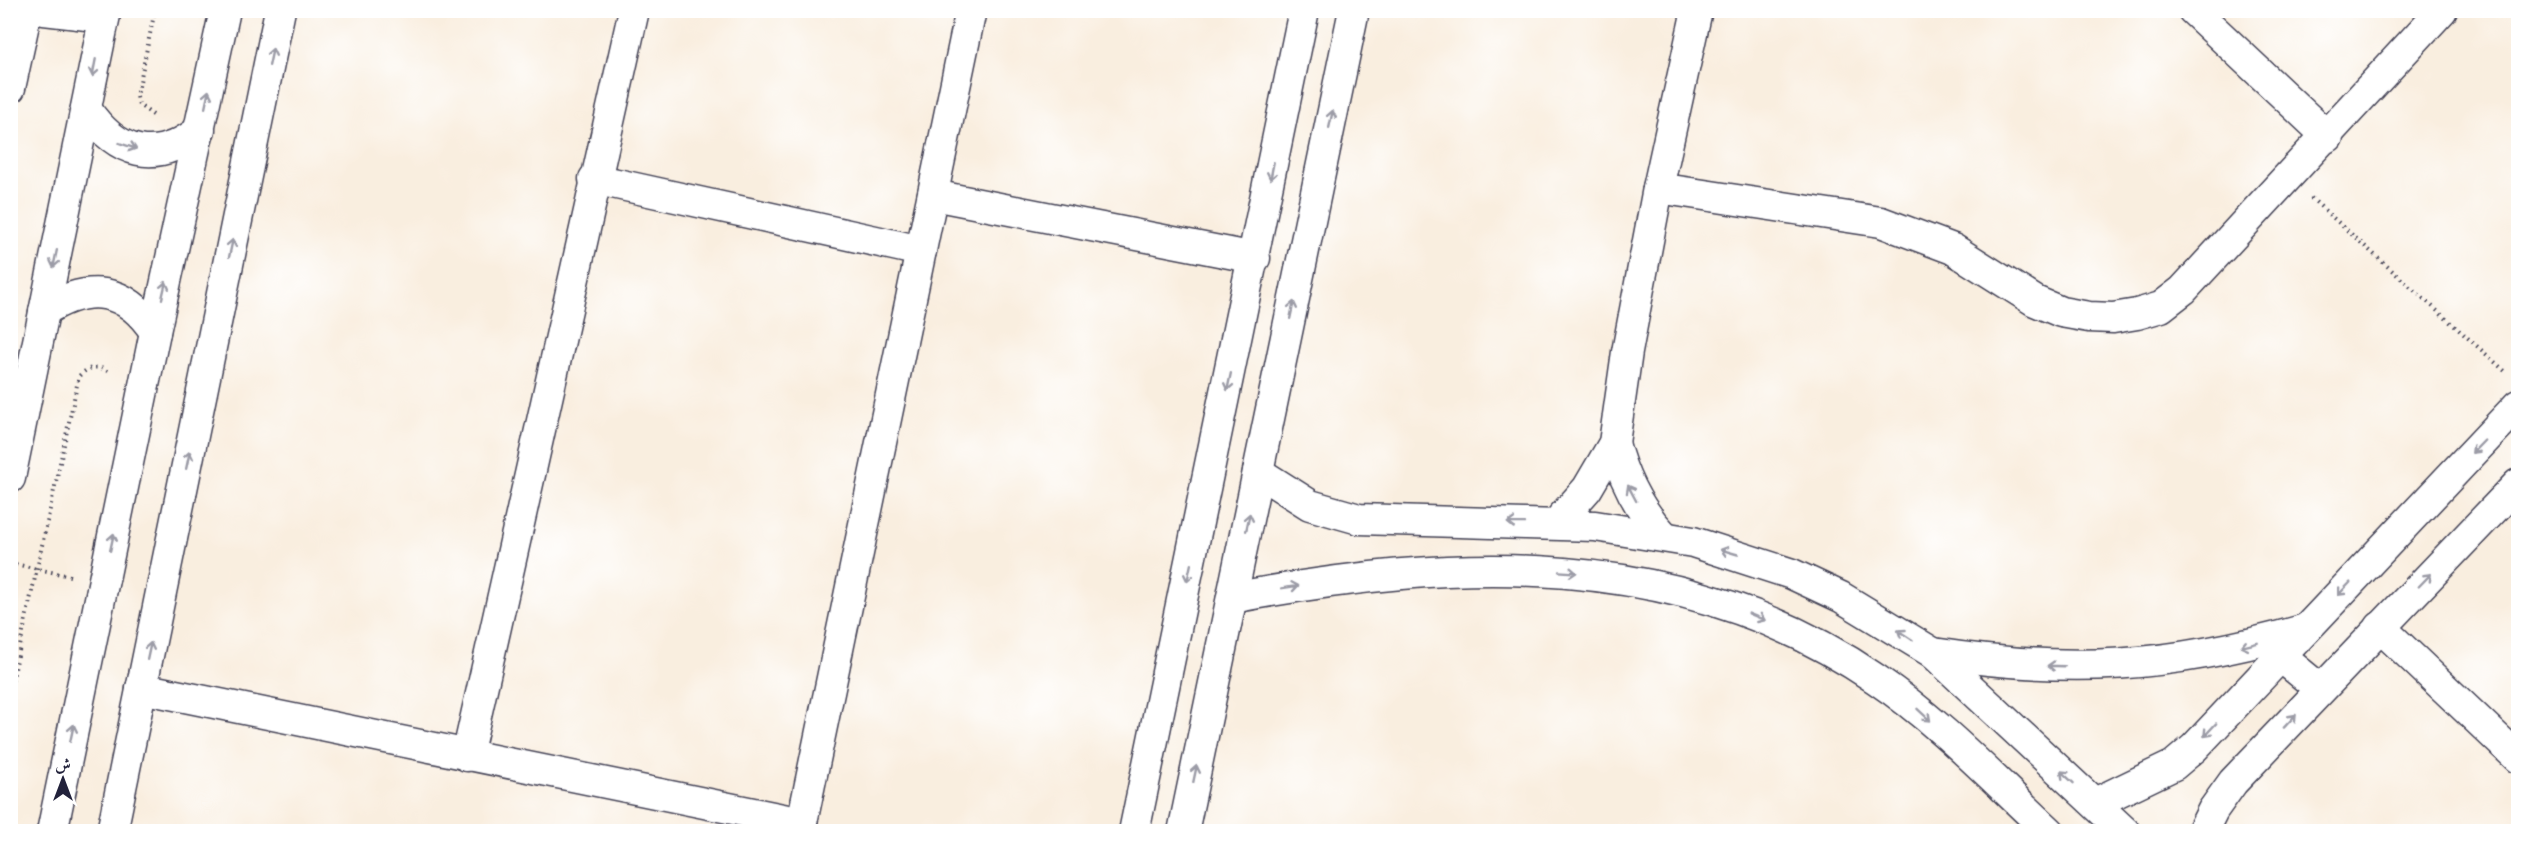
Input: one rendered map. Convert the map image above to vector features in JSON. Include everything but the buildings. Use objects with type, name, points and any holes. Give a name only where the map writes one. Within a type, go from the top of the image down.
[{"type":"street","points":[[10,88],[27,10]]},
{"type":"street","points":[[10,478],[105,14],[44,10]]},
{"type":"street","points":[[52,831],[155,332],[225,10]]},
{"type":"street","points":[[111,831],[280,10]]},
{"type":"street","points":[[467,756],[594,179],[634,10]]},
{"type":"street","points":[[141,688],[801,827],[972,10]]},
{"type":"street","points":[[1134,831],[1237,345],[1304,10]]},
{"type":"street","points":[[1183,831],[1353,10]]},
{"type":"street","points":[[1664,536],[1637,503],[1619,464],[1614,443],[1627,352],[1658,188],[1697,10]]},
{"type":"street","points":[[2193,10],[2328,136]]},
{"type":"street","points":[[1658,188],[1881,222],[1953,249],[2035,301],[2061,312],[2113,318],[2137,314],[2161,307],[2183,290],[2328,136],[2442,10]]},
{"type":"street","points":[[86,109],[112,140],[129,148],[148,152],[167,150],[185,142],[200,130]]},
{"type":"street","points":[[594,179],[921,251]]},
{"type":"street","points":[[933,195],[1255,258]]},
{"type":"street","points":[[44,311],[77,294],[96,293],[114,296],[131,304],[145,316],[155,332]]},
{"type":"street","points":[[1237,345],[1282,355]]},
{"type":"street","points":[[2095,803],[2174,765],[2518,405]]},
{"type":"street","points":[[1556,524],[1587,489],[1614,443]]},
{"type":"street","points":[[1258,472],[1310,505],[1359,519],[1595,526],[1664,536],[1741,556],[1792,574],[1841,597],[1932,653],[2125,831]]},
{"type":"street","points":[[2202,831],[2212,810],[2233,782],[2518,484]]},
{"type":"street","points":[[1232,598],[1341,579],[1396,573],[1537,570],[1622,579],[1696,595],[1791,631],[1875,678],[1914,706],[2050,831]]},
{"type":"street","points":[[2380,627],[2518,758]]},
{"type":"street","points":[[1932,653],[1995,662],[2058,667],[2121,665],[2245,647],[2306,629]]},
{"type":"street","points":[[2280,656],[2320,690]]},
{"type":"path","points":[[155,10],[137,96],[139,105],[145,111],[161,115]]},
{"type":"path","points":[[2289,178],[2510,376]]},
{"type":"path","points":[[10,692],[79,376],[91,367],[98,367],[112,375],[115,383]]},
{"type":"path","points":[[10,563],[103,583]]}]
